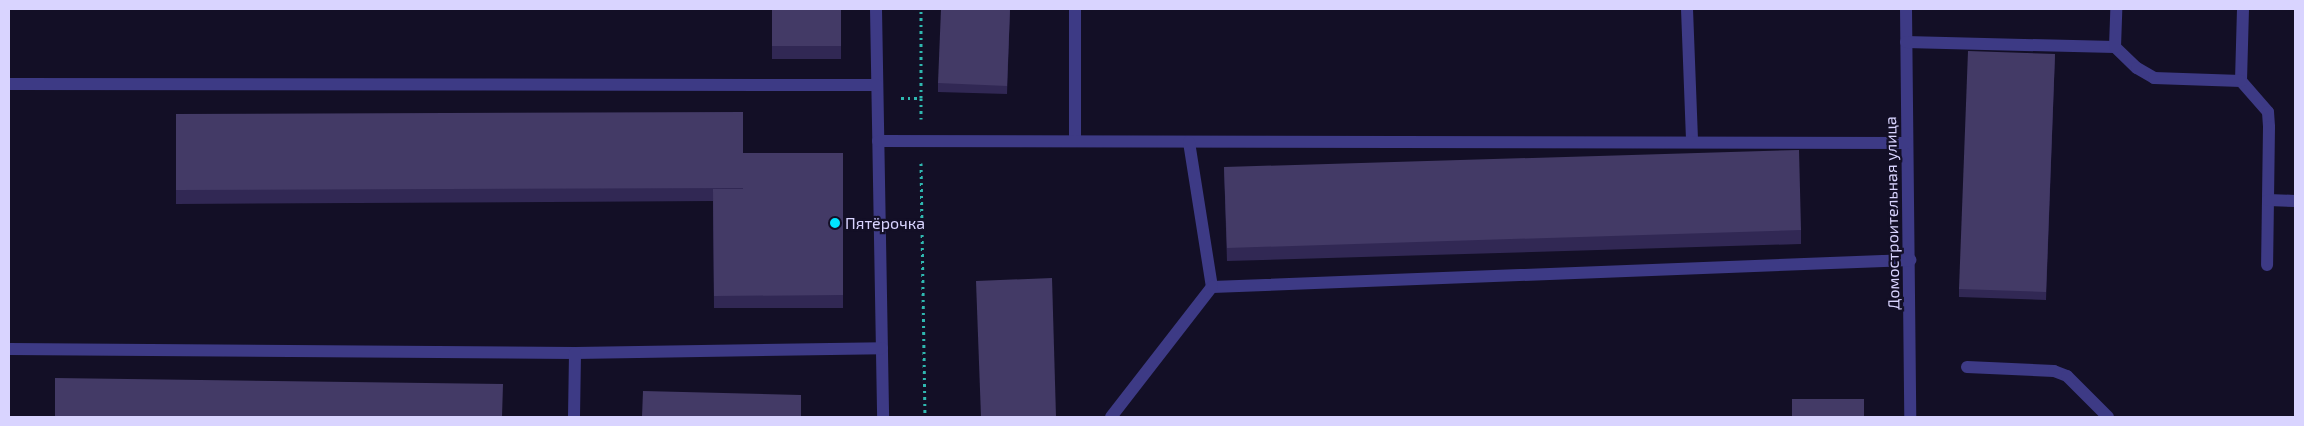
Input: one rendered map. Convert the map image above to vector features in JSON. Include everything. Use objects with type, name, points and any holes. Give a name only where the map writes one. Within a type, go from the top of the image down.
[{"type":"street","points":[[876,9],[882,417]]},
{"type":"street","points":[[1075,9],[1075,141]]},
{"type":"street","points":[[1687,9],[1692,142]]},
{"type":"street","name":"Домостроительная улица","points":[[1906,9],[1910,260],[1910,417]]},
{"type":"street","points":[[2115,46],[2116,9]]},
{"type":"street","points":[[2243,9],[2241,81],[2268,112],[2267,265]]},
{"type":"street","points":[[1906,42],[2115,46],[2137,68],[2154,78],[2241,81]]},
{"type":"street","points":[[9,84],[877,85]]},
{"type":"street","points":[[878,141],[1907,143]]},
{"type":"street","points":[[1111,417],[1212,287],[1189,142]]},
{"type":"street","points":[[2268,200],[2295,201]]},
{"type":"street","points":[[1212,287],[1910,260]]},
{"type":"street","points":[[9,349],[575,353],[882,348]]},
{"type":"street","points":[[574,417],[575,353]]},
{"type":"street","points":[[1967,367],[2054,371],[2067,376],[2108,417]]},
{"type":"path","points":[[921,98],[922,9]]},
{"type":"path","points":[[921,171],[925,417]]},
{"type":"building","points":[[772,9],[841,9],[841,46],[772,46]]},
{"type":"building","points":[[941,9],[1010,9],[1007,86],[938,83]]},
{"type":"building","points":[[1968,51],[2055,54],[2046,292],[1959,289]]},
{"type":"building","points":[[743,112],[743,188],[176,190],[176,114]]},
{"type":"building","points":[[1799,150],[1801,230],[1227,248],[1224,167]]},
{"type":"building","points":[[743,153],[843,153],[843,295],[714,296],[713,189],[743,189]]},
{"type":"building","points":[[1052,278],[1056,417],[981,417],[976,281]]},
{"type":"building","points":[[55,378],[503,384],[502,417],[55,417]]},
{"type":"building","points":[[643,391],[801,395],[801,417],[642,417]]},
{"type":"building","points":[[1792,399],[1864,399],[1864,417],[1792,417]]},
{"type":"place","name":"Пятёрочка","points":[[835,223]]}]
